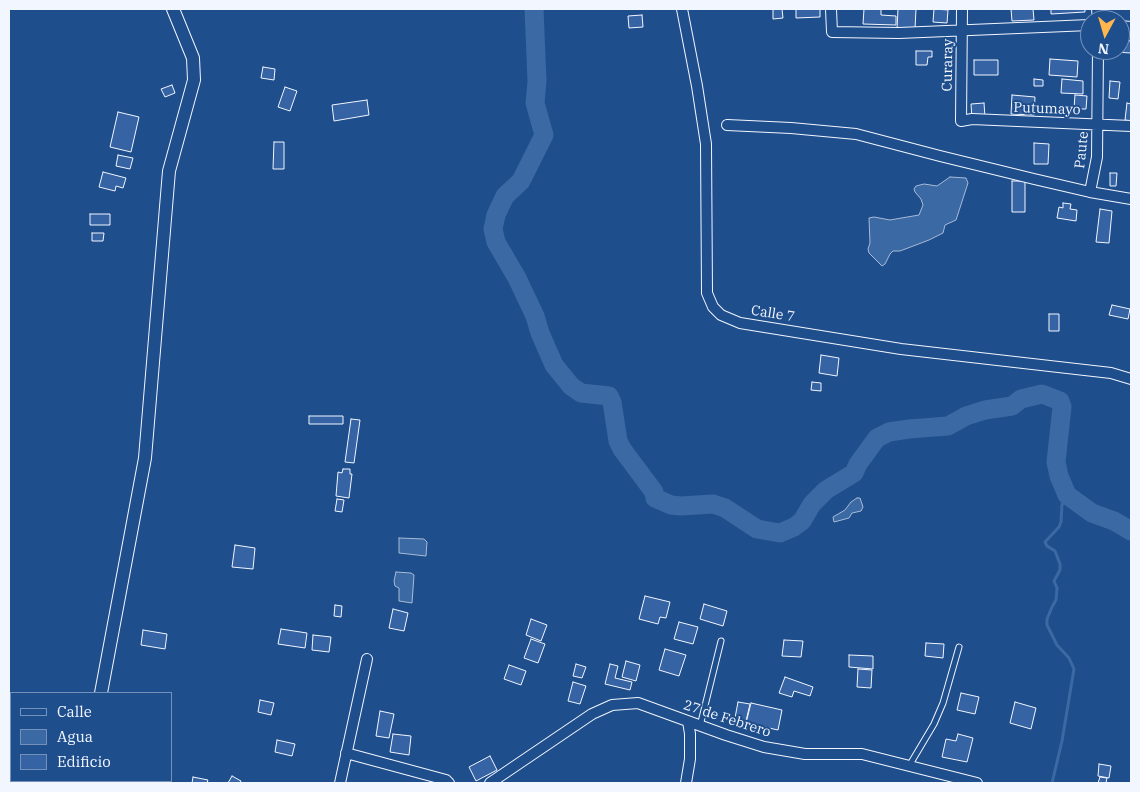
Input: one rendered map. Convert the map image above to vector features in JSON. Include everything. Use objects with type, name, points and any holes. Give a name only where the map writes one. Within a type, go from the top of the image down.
[{"type":"street","points":[[101,692],[145,458],[170,171],[194,80],[193,58],[173,9]]},
{"type":"street","name":"Calle 7","points":[[682,9],[706,144],[707,293],[712,307],[721,315],[740,323],[901,349],[1111,373],[1131,379]]},
{"type":"street","points":[[831,9],[832,32],[899,33],[1080,25]]},
{"type":"street","name":"Curaray","points":[[962,9],[962,121]]},
{"type":"street","name":"Paute","points":[[1090,192],[1098,157],[1098,60]]},
{"type":"street","name":"Putumayo","points":[[962,121],[972,119],[1131,126]]},
{"type":"street","points":[[727,125],[856,134],[1090,192],[1131,199]]},
{"type":"street","points":[[340,783],[367,659]]},
{"type":"street","name":"27 de Febrero","points":[[490,783],[592,714],[612,705],[638,703],[764,747],[805,754],[862,754],[977,783]]},
{"type":"street","points":[[686,783],[690,759],[688,722]]},
{"type":"street","points":[[346,752],[446,780],[449,783]]},
{"type":"lane","points":[[700,726],[721,641]]},
{"type":"lane","points":[[909,766],[934,724],[940,710],[959,646]]},
{"type":"water","points":[[950,177],[966,178],[968,183],[956,220],[945,225],[943,233],[929,240],[900,251],[893,251],[882,266],[869,253],[869,218],[890,220],[919,215],[923,205],[915,192],[916,186],[924,184],[937,186]]},
{"type":"water","points":[[857,498],[860,498],[863,507],[861,511],[852,513],[849,518],[834,522],[833,517],[845,510]]},
{"type":"water","points":[[399,538],[424,539],[427,542],[426,556],[399,553]]},
{"type":"water","points":[[396,572],[414,575],[412,603],[399,601],[399,588],[395,586],[394,581]]},
{"type":"building","points":[[773,9],[782,9],[783,18],[773,19]]},
{"type":"building","points":[[796,9],[820,9],[820,17],[796,18]]},
{"type":"building","points":[[864,9],[881,9],[881,15],[896,16],[896,25],[863,24]]},
{"type":"building","points":[[898,9],[916,9],[915,29],[897,29]]},
{"type":"building","points":[[934,9],[948,10],[947,23],[933,22]]},
{"type":"building","points":[[1011,9],[1033,9],[1034,20],[1012,21]]},
{"type":"building","points":[[1051,9],[1085,9],[1080,10],[1080,12],[1051,14]]},
{"type":"building","points":[[642,15],[643,27],[629,28],[628,16]]},
{"type":"building","points":[[916,51],[932,51],[932,57],[928,57],[927,65],[916,65]]},
{"type":"building","points":[[1050,59],[1078,61],[1077,77],[1049,75]]},
{"type":"building","points":[[974,60],[998,60],[998,75],[974,75]]},
{"type":"building","points":[[263,67],[275,69],[274,80],[261,78]]},
{"type":"building","points":[[1034,79],[1043,80],[1043,86],[1034,86]]},
{"type":"building","points":[[1062,79],[1083,81],[1083,94],[1061,93]]},
{"type":"building","points":[[1110,81],[1120,82],[1118,99],[1109,98]]},
{"type":"building","points":[[172,85],[175,93],[165,97],[161,89]]},
{"type":"building","points":[[285,87],[297,91],[290,111],[278,107]]},
{"type":"building","points":[[1012,95],[1035,97],[1034,115],[1011,114]]},
{"type":"building","points":[[1075,95],[1087,96],[1086,109],[1074,109]]},
{"type":"building","points":[[367,100],[369,115],[334,121],[332,105]]},
{"type":"building","points":[[984,103],[985,117],[972,119],[971,104]]},
{"type":"building","points":[[1127,103],[1131,104],[1131,121],[1125,120]]},
{"type":"building","points":[[118,112],[139,117],[131,152],[110,147]]},
{"type":"building","points":[[274,142],[284,142],[284,169],[273,169]]},
{"type":"building","points":[[1034,143],[1049,144],[1048,164],[1034,164]]},
{"type":"building","points":[[118,155],[133,158],[130,169],[116,166]]},
{"type":"building","points":[[103,172],[126,178],[123,188],[116,186],[115,191],[99,187]]},
{"type":"building","points":[[1110,173],[1117,173],[1116,186],[1110,186]]},
{"type":"building","points":[[1012,181],[1025,181],[1025,212],[1012,212]]},
{"type":"building","points":[[1063,203],[1071,204],[1070,209],[1077,210],[1076,221],[1057,218],[1059,207],[1063,208]]},
{"type":"building","points":[[1100,209],[1112,211],[1109,243],[1096,242]]},
{"type":"building","points":[[90,214],[110,214],[110,225],[90,225]]},
{"type":"building","points":[[92,233],[104,233],[103,241],[92,241]]},
{"type":"building","points":[[1112,305],[1130,309],[1128,319],[1109,315]]},
{"type":"building","points":[[1049,314],[1059,314],[1059,331],[1049,331]]},
{"type":"building","points":[[821,355],[839,358],[837,376],[819,373]]},
{"type":"building","points":[[812,382],[821,383],[821,391],[811,390]]},
{"type":"building","points":[[309,416],[343,416],[343,424],[309,424]]},
{"type":"building","points":[[351,419],[360,420],[354,463],[345,462]]},
{"type":"building","points":[[343,469],[350,469],[350,474],[352,474],[349,498],[336,496],[338,472],[342,473]]},
{"type":"building","points":[[337,499],[344,500],[342,512],[335,511]]},
{"type":"building","points":[[235,545],[255,548],[253,569],[232,567]]},
{"type":"building","points":[[645,596],[670,602],[666,618],[660,617],[658,624],[639,619]]},
{"type":"building","points":[[704,604],[727,611],[723,626],[700,619]]},
{"type":"building","points":[[335,605],[342,606],[341,617],[334,616]]},
{"type":"building","points":[[393,609],[408,613],[404,631],[389,628]]},
{"type":"building","points":[[531,619],[547,625],[541,641],[526,635]]},
{"type":"building","points":[[679,622],[698,627],[693,644],[674,639]]},
{"type":"building","points":[[281,629],[307,633],[305,648],[278,644]]},
{"type":"building","points":[[143,630],[167,634],[165,649],[141,645]]},
{"type":"building","points":[[313,635],[331,637],[329,652],[312,650]]},
{"type":"building","points":[[531,639],[545,644],[538,663],[524,658]]},
{"type":"building","points":[[784,640],[803,641],[801,657],[782,656]]},
{"type":"building","points":[[926,643],[944,644],[943,658],[925,656]]},
{"type":"building","points":[[665,649],[686,655],[679,676],[659,670]]},
{"type":"building","points":[[849,655],[873,656],[873,669],[849,667]]},
{"type":"building","points":[[626,661],[640,665],[636,681],[622,677]]},
{"type":"building","points":[[576,664],[586,667],[582,678],[573,676]]},
{"type":"building","points":[[610,664],[618,666],[615,678],[632,682],[630,690],[605,684]]},
{"type":"building","points":[[509,665],[526,671],[521,685],[504,679]]},
{"type":"building","points":[[858,669],[872,670],[871,688],[857,687]]},
{"type":"building","points":[[785,677],[813,687],[810,696],[794,691],[792,697],[779,693]]},
{"type":"building","points":[[573,682],[586,686],[580,704],[568,701]]},
{"type":"building","points":[[961,693],[979,697],[975,714],[957,710]]},
{"type":"building","points":[[260,700],[274,703],[271,715],[258,712]]},
{"type":"building","points":[[738,702],[750,704],[746,721],[735,718]]},
{"type":"building","points":[[1015,702],[1036,708],[1031,729],[1010,723]]},
{"type":"building","points":[[751,703],[782,710],[778,730],[746,723]]},
{"type":"building","points":[[380,711],[394,714],[389,738],[376,736]]},
{"type":"building","points":[[393,734],[411,736],[409,755],[390,752]]},
{"type":"building","points":[[958,734],[973,738],[967,762],[942,757],[946,739],[956,741]]},
{"type":"building","points":[[277,740],[295,744],[292,756],[275,752]]},
{"type":"building","points":[[490,756],[497,770],[476,781],[469,767]]},
{"type":"building","points":[[1099,764],[1111,766],[1109,778],[1098,776]]},
{"type":"building","points":[[232,776],[241,781],[240,783],[228,783]]},
{"type":"building","points":[[193,777],[208,780],[207,783],[192,783]]},
{"type":"building","points":[[1100,777],[1107,778],[1106,783],[1098,783]]},
{"type":"building","points":[[122,782],[126,783],[100,783]]},
{"type":"waterway","points":[[534,9],[537,81],[535,103],[544,135],[521,181],[505,196],[496,215],[493,229],[496,242],[517,278],[535,316],[554,365],[571,386],[581,393],[609,396],[612,402],[618,441],[654,492],[655,498],[671,505],[713,504],[725,508],[757,529],[780,533],[802,521],[812,504],[826,490],[854,473],[858,464],[877,438],[889,432],[948,426],[966,416],[985,410],[1012,406],[1021,399],[1042,394],[1060,401],[1062,407],[1056,462],[1059,476],[1067,495],[1092,513],[1114,521],[1131,531]]},
{"type":"waterway","points":[[1052,783],[1062,741],[1074,669],[1069,658],[1057,645],[1047,625],[1047,619],[1056,600],[1057,588],[1054,581],[1060,570],[1060,564],[1055,551],[1047,546],[1045,542],[1059,527],[1062,504],[1072,500]]}]
